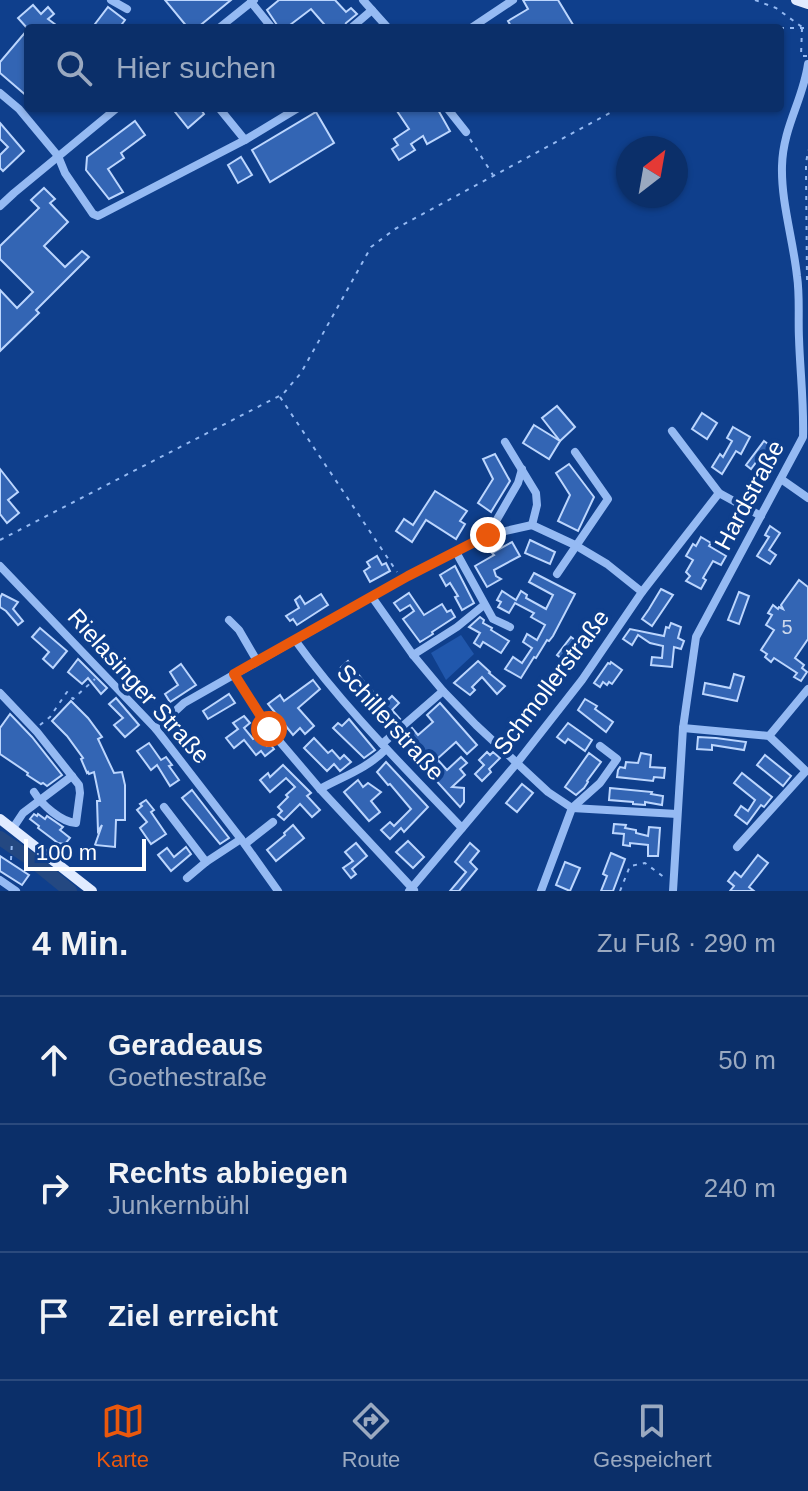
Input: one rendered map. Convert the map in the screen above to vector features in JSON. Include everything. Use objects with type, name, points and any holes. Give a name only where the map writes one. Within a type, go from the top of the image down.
[{"type":"main road","points":[[796,0],[808,4]]},
{"type":"main road","points":[[0,819],[92,891]]},
{"type":"street","points":[[111,0],[127,9]]},
{"type":"street","points":[[363,0],[384,24]]},
{"type":"street","points":[[477,24],[513,0]]},
{"type":"street","points":[[224,24],[252,1],[269,24]]},
{"type":"street","points":[[356,24],[372,10]]},
{"type":"street","name":"Hardstraße","points":[[674,887],[683,728],[696,637],[803,437],[799,288],[784,193],[783,147],[808,64]]},
{"type":"street","points":[[0,93],[19,109],[58,156],[65,173],[93,214],[98,216],[245,140],[291,112]]},
{"type":"street","points":[[0,206],[112,112]]},
{"type":"street","points":[[222,112],[245,140]]},
{"type":"street","points":[[450,112],[466,132]]},
{"type":"street","points":[[672,431],[719,493],[761,516]]},
{"type":"street","points":[[505,442],[536,493],[537,505],[532,525]]},
{"type":"street","points":[[557,574],[608,499],[575,452]]},
{"type":"street","points":[[488,535],[518,483],[522,469]]},
{"type":"street","points":[[781,479],[808,498]]},
{"type":"street","name":"Schmollerstraße","points":[[412,890],[582,680],[642,592],[719,493]]},
{"type":"street","points":[[156,729],[184,703],[402,579],[488,535],[532,525],[607,564],[642,592]]},
{"type":"street","points":[[456,552],[493,619],[510,627]]},
{"type":"street","name":"Rielasinger Straße","points":[[0,566],[156,729],[276,890]]},
{"type":"street","points":[[372,597],[443,691],[548,792],[572,808],[677,814]]},
{"type":"street","points":[[413,655],[457,627],[484,605]]},
{"type":"street","points":[[229,620],[239,630],[257,661]]},
{"type":"street","name":"Schillerstraße","points":[[295,640],[324,679],[462,828]]},
{"type":"street","points":[[234,674],[269,729],[412,890]]},
{"type":"street","points":[[769,736],[808,689]]},
{"type":"street","points":[[320,789],[377,759],[384,746],[443,691]]},
{"type":"street","points":[[0,693],[35,729],[79,785],[76,823],[66,821],[39,800],[34,792]]},
{"type":"street","points":[[683,728],[769,736],[807,772],[737,847]]},
{"type":"street","points":[[541,891],[572,808],[600,783],[619,757],[600,746]]},
{"type":"street","points":[[13,828],[23,813],[72,776]]},
{"type":"street","points":[[164,807],[206,862]]},
{"type":"street","points":[[187,878],[206,862],[273,822]]},
{"type":"street","points":[[0,880],[16,891]]},
{"type":"path","points":[[755,0],[776,8],[802,27]]},
{"type":"path","points":[[802,27],[801,56],[808,56]]},
{"type":"path","points":[[784,28],[808,28]]},
{"type":"path","points":[[0,540],[279,396],[301,373],[371,247],[395,229],[612,112]]},
{"type":"path","points":[[466,132],[493,176]]},
{"type":"path","points":[[807,290],[808,150]]},
{"type":"path","points":[[279,396],[402,579]]},
{"type":"path","points":[[35,729],[50,717],[67,692],[73,699],[102,673]]},
{"type":"path","points":[[11,860],[13,828]]},
{"type":"path","points":[[620,891],[630,866],[645,863],[674,887]]},
{"type":"shaded area","points":[[461,635],[474,654],[446,680],[431,653]]},
{"type":"building","points":[[165,0],[231,0],[202,24],[185,24]]},
{"type":"building","points":[[279,0],[335,0],[346,12],[351,8],[357,14],[346,24],[324,24],[311,9],[291,24],[276,24],[267,10]]},
{"type":"building","points":[[523,0],[558,0],[573,24],[510,24],[508,21],[528,9]]},
{"type":"building","points":[[33,5],[41,14],[48,7],[54,14],[48,19],[55,24],[24,25],[18,18]]},
{"type":"building","points":[[108,7],[125,20],[122,24],[95,24]]},
{"type":"building","points":[[24,34],[24,94],[0,73],[0,62]]},
{"type":"building","points":[[175,112],[203,112],[204,114],[188,128]]},
{"type":"building","points":[[316,112],[334,143],[270,182],[252,150]]},
{"type":"building","points":[[398,112],[439,112],[450,131],[427,144],[423,136],[411,144],[415,150],[399,160],[392,149],[398,145],[394,139],[409,129]]},
{"type":"building","points":[[135,121],[145,135],[121,153],[124,158],[108,169],[123,192],[109,199],[86,170],[87,157]]},
{"type":"building","points":[[0,123],[24,151],[3,171],[0,155],[8,147],[0,139]]},
{"type":"building","points":[[241,157],[252,175],[238,183],[228,165]]},
{"type":"building","points":[[44,188],[55,199],[50,203],[68,222],[44,246],[65,267],[82,251],[89,257],[0,351],[0,290],[17,308],[33,292],[0,259],[0,246],[39,208],[31,200]]},
{"type":"building","points":[[557,406],[575,427],[560,441],[542,418]]},
{"type":"building","points":[[702,413],[717,423],[707,439],[692,429]]},
{"type":"building","points":[[534,425],[560,441],[549,459],[523,443]]},
{"type":"building","points":[[733,427],[750,437],[741,454],[736,451],[722,474],[712,467],[720,454],[723,457],[732,441],[727,438]]},
{"type":"building","points":[[764,441],[779,452],[773,461],[763,453],[751,469],[746,465]]},
{"type":"building","points":[[495,454],[510,481],[491,512],[478,503],[493,479],[483,459]]},
{"type":"building","points":[[569,464],[594,497],[578,531],[558,521],[570,495],[556,473]]},
{"type":"building","points":[[0,469],[18,492],[8,500],[19,513],[7,523],[0,514]]},
{"type":"building","points":[[435,491],[467,511],[460,521],[465,524],[456,539],[426,520],[412,542],[396,531],[404,519],[413,525]]},
{"type":"building","points":[[770,526],[780,533],[769,550],[776,555],[770,564],[757,556],[769,537],[765,535]]},
{"type":"building","points":[[701,537],[726,556],[721,565],[713,561],[703,578],[706,580],[701,589],[686,581],[690,576],[686,572],[693,560],[686,556]]},
{"type":"building","points":[[530,540],[555,552],[550,564],[525,553]]},
{"type":"building","points":[[512,542],[520,556],[494,570],[501,579],[487,587],[475,566]]},
{"type":"building","points":[[377,556],[390,571],[370,582],[364,571],[370,567],[367,562]]},
{"type":"building","points":[[455,566],[474,603],[462,610],[450,583],[446,586],[440,575]]},
{"type":"building","points":[[534,573],[575,594],[553,636],[521,678],[505,669],[513,657],[522,663],[532,648],[523,642],[527,634],[537,640],[545,625],[531,617],[534,613],[515,603],[509,613],[498,607],[501,602],[497,600],[502,591],[516,600],[521,591],[527,595],[526,598],[546,609],[553,595],[529,582]]},
{"type":"building","points":[[799,580],[808,587],[808,639],[795,658],[807,672],[801,681],[794,677],[797,673],[774,658],[771,662],[761,650],[774,630],[766,625],[772,615],[768,613],[773,605],[783,609],[781,605]]},
{"type":"building","points":[[661,589],[673,595],[652,626],[642,619]]},
{"type":"building","points":[[739,592],[749,596],[739,624],[728,620]]},
{"type":"building","points":[[409,593],[424,615],[442,604],[455,617],[420,642],[403,619],[414,611],[410,605],[400,611],[394,603]]},
{"type":"building","points":[[2,594],[18,602],[13,609],[23,621],[18,625],[0,607]]},
{"type":"building","points":[[321,594],[328,605],[297,625],[286,616],[299,608],[295,600],[300,596],[305,604]]},
{"type":"building","points":[[480,617],[491,630],[509,641],[501,653],[483,642],[480,647],[474,643],[480,633],[469,627]]},
{"type":"building","points":[[671,623],[681,627],[678,638],[684,641],[681,649],[674,647],[672,667],[651,665],[652,657],[662,658],[663,646],[650,643],[638,635],[632,645],[623,639],[630,629],[664,636],[666,627],[669,628]]},
{"type":"building","points":[[40,628],[67,651],[53,668],[43,659],[49,652],[32,637]]},
{"type":"building","points":[[571,637],[587,649],[574,668],[557,655]]},
{"type":"building","points":[[78,659],[107,688],[101,694],[88,678],[82,684],[68,672]]},
{"type":"building","points":[[348,661],[385,703],[392,696],[399,703],[392,710],[400,719],[390,727],[366,705],[338,670]]},
{"type":"building","points":[[478,661],[505,686],[497,694],[482,677],[472,687],[475,690],[470,695],[454,683]]},
{"type":"building","points":[[611,662],[622,670],[612,684],[603,682],[600,687],[594,683]]},
{"type":"building","points":[[181,664],[196,685],[170,702],[165,694],[178,685],[170,672]]},
{"type":"building","points":[[558,671],[566,677],[549,701],[535,686],[539,680],[547,685]]},
{"type":"building","points":[[734,674],[744,677],[737,701],[703,694],[705,683],[730,688]]},
{"type":"building","points":[[313,680],[320,689],[298,708],[314,726],[305,734],[300,728],[293,735],[268,704],[280,695],[284,701]]},
{"type":"building","points":[[229,694],[235,703],[208,719],[203,711]]},
{"type":"building","points":[[116,698],[139,725],[125,737],[114,725],[123,718],[109,704]]},
{"type":"building","points":[[585,699],[613,722],[606,732],[578,710]]},
{"type":"building","points":[[71,701],[102,737],[98,739],[114,773],[122,772],[125,820],[116,820],[115,847],[95,845],[102,825],[98,831],[97,801],[100,801],[94,772],[87,773],[83,758],[52,721]]},
{"type":"building","points":[[440,703],[477,745],[467,754],[456,742],[437,759],[447,770],[461,757],[467,763],[460,769],[465,775],[452,787],[464,788],[464,802],[460,807],[401,738],[412,728],[418,735],[433,722],[427,715]]},
{"type":"building","points":[[527,706],[538,713],[515,742],[504,735],[515,725]]},
{"type":"building","points":[[10,714],[62,775],[47,786],[0,754],[0,728]]},
{"type":"building","points":[[244,716],[250,723],[244,728],[253,739],[258,736],[274,749],[265,756],[261,751],[256,755],[244,740],[234,748],[226,738],[238,729],[233,723]]},
{"type":"building","points":[[349,719],[375,750],[364,758],[333,728],[338,723],[342,726]]},
{"type":"building","points":[[568,723],[592,740],[585,751],[568,739],[565,743],[557,737]]},
{"type":"building","points":[[698,737],[746,742],[744,750],[712,745],[712,750],[697,749]]},
{"type":"building","points":[[314,738],[328,753],[332,750],[340,759],[344,755],[351,762],[340,771],[334,764],[327,771],[304,748]]},
{"type":"building","points":[[149,743],[161,760],[166,757],[172,765],[169,766],[179,780],[170,786],[157,765],[151,770],[137,751]]},
{"type":"building","points":[[487,752],[490,755],[493,752],[500,758],[482,781],[475,774],[484,765],[479,760]]},
{"type":"building","points":[[589,753],[601,762],[576,795],[565,787]]},
{"type":"building","points":[[641,753],[651,755],[650,767],[665,768],[664,778],[654,777],[653,781],[617,777],[618,770],[625,768],[626,762],[638,763]]},
{"type":"building","points":[[765,755],[791,776],[783,786],[757,765]]},
{"type":"building","points":[[386,762],[428,807],[404,832],[401,828],[390,839],[381,830],[390,822],[394,826],[411,809],[377,772]]},
{"type":"building","points":[[283,765],[311,793],[307,796],[320,810],[312,817],[300,804],[284,820],[278,815],[282,811],[278,807],[295,787],[286,778],[270,792],[260,780],[268,773],[270,777]]},
{"type":"building","points":[[742,773],[772,797],[764,807],[761,805],[747,824],[735,815],[741,806],[748,811],[755,800],[734,783]]},
{"type":"building","points":[[358,780],[363,787],[368,783],[381,792],[371,801],[380,812],[369,821],[344,792]]},
{"type":"building","points":[[522,784],[533,793],[517,812],[506,803]]},
{"type":"building","points":[[610,788],[652,792],[663,796],[662,805],[609,800]]},
{"type":"building","points":[[192,790],[229,838],[220,844],[182,798]]},
{"type":"building","points":[[146,800],[166,834],[151,844],[140,828],[147,822],[137,810]]},
{"type":"building","points":[[34,814],[45,819],[47,816],[63,827],[60,830],[70,838],[65,844],[58,843],[30,819]]},
{"type":"building","points":[[614,824],[626,825],[625,828],[648,836],[649,827],[660,828],[658,856],[648,856],[648,845],[623,845],[624,834],[613,833]]},
{"type":"building","points":[[293,825],[304,838],[276,861],[267,850]]},
{"type":"building","points":[[408,841],[424,857],[413,868],[396,852]]},
{"type":"building","points":[[356,843],[367,856],[352,869],[356,874],[351,878],[343,868],[353,861],[345,852]]},
{"type":"building","points":[[470,843],[479,851],[470,862],[477,869],[459,891],[450,891],[466,872],[455,862]]},
{"type":"building","points":[[186,847],[191,854],[171,871],[158,855],[167,848],[174,857]]},
{"type":"building","points":[[611,853],[625,859],[613,891],[601,891],[607,876],[603,874]]},
{"type":"building","points":[[758,855],[768,863],[749,887],[754,891],[730,891],[734,886],[728,881],[735,872],[741,877]]},
{"type":"building","points":[[0,856],[29,875],[22,885],[0,871]]},
{"type":"building","points":[[565,862],[580,868],[570,891],[556,885]]},
{"type":"waterway","points":[[0,838],[70,891]]},
{"type":"route","points":[[269,729],[234,674],[408,576],[488,535]]}]
